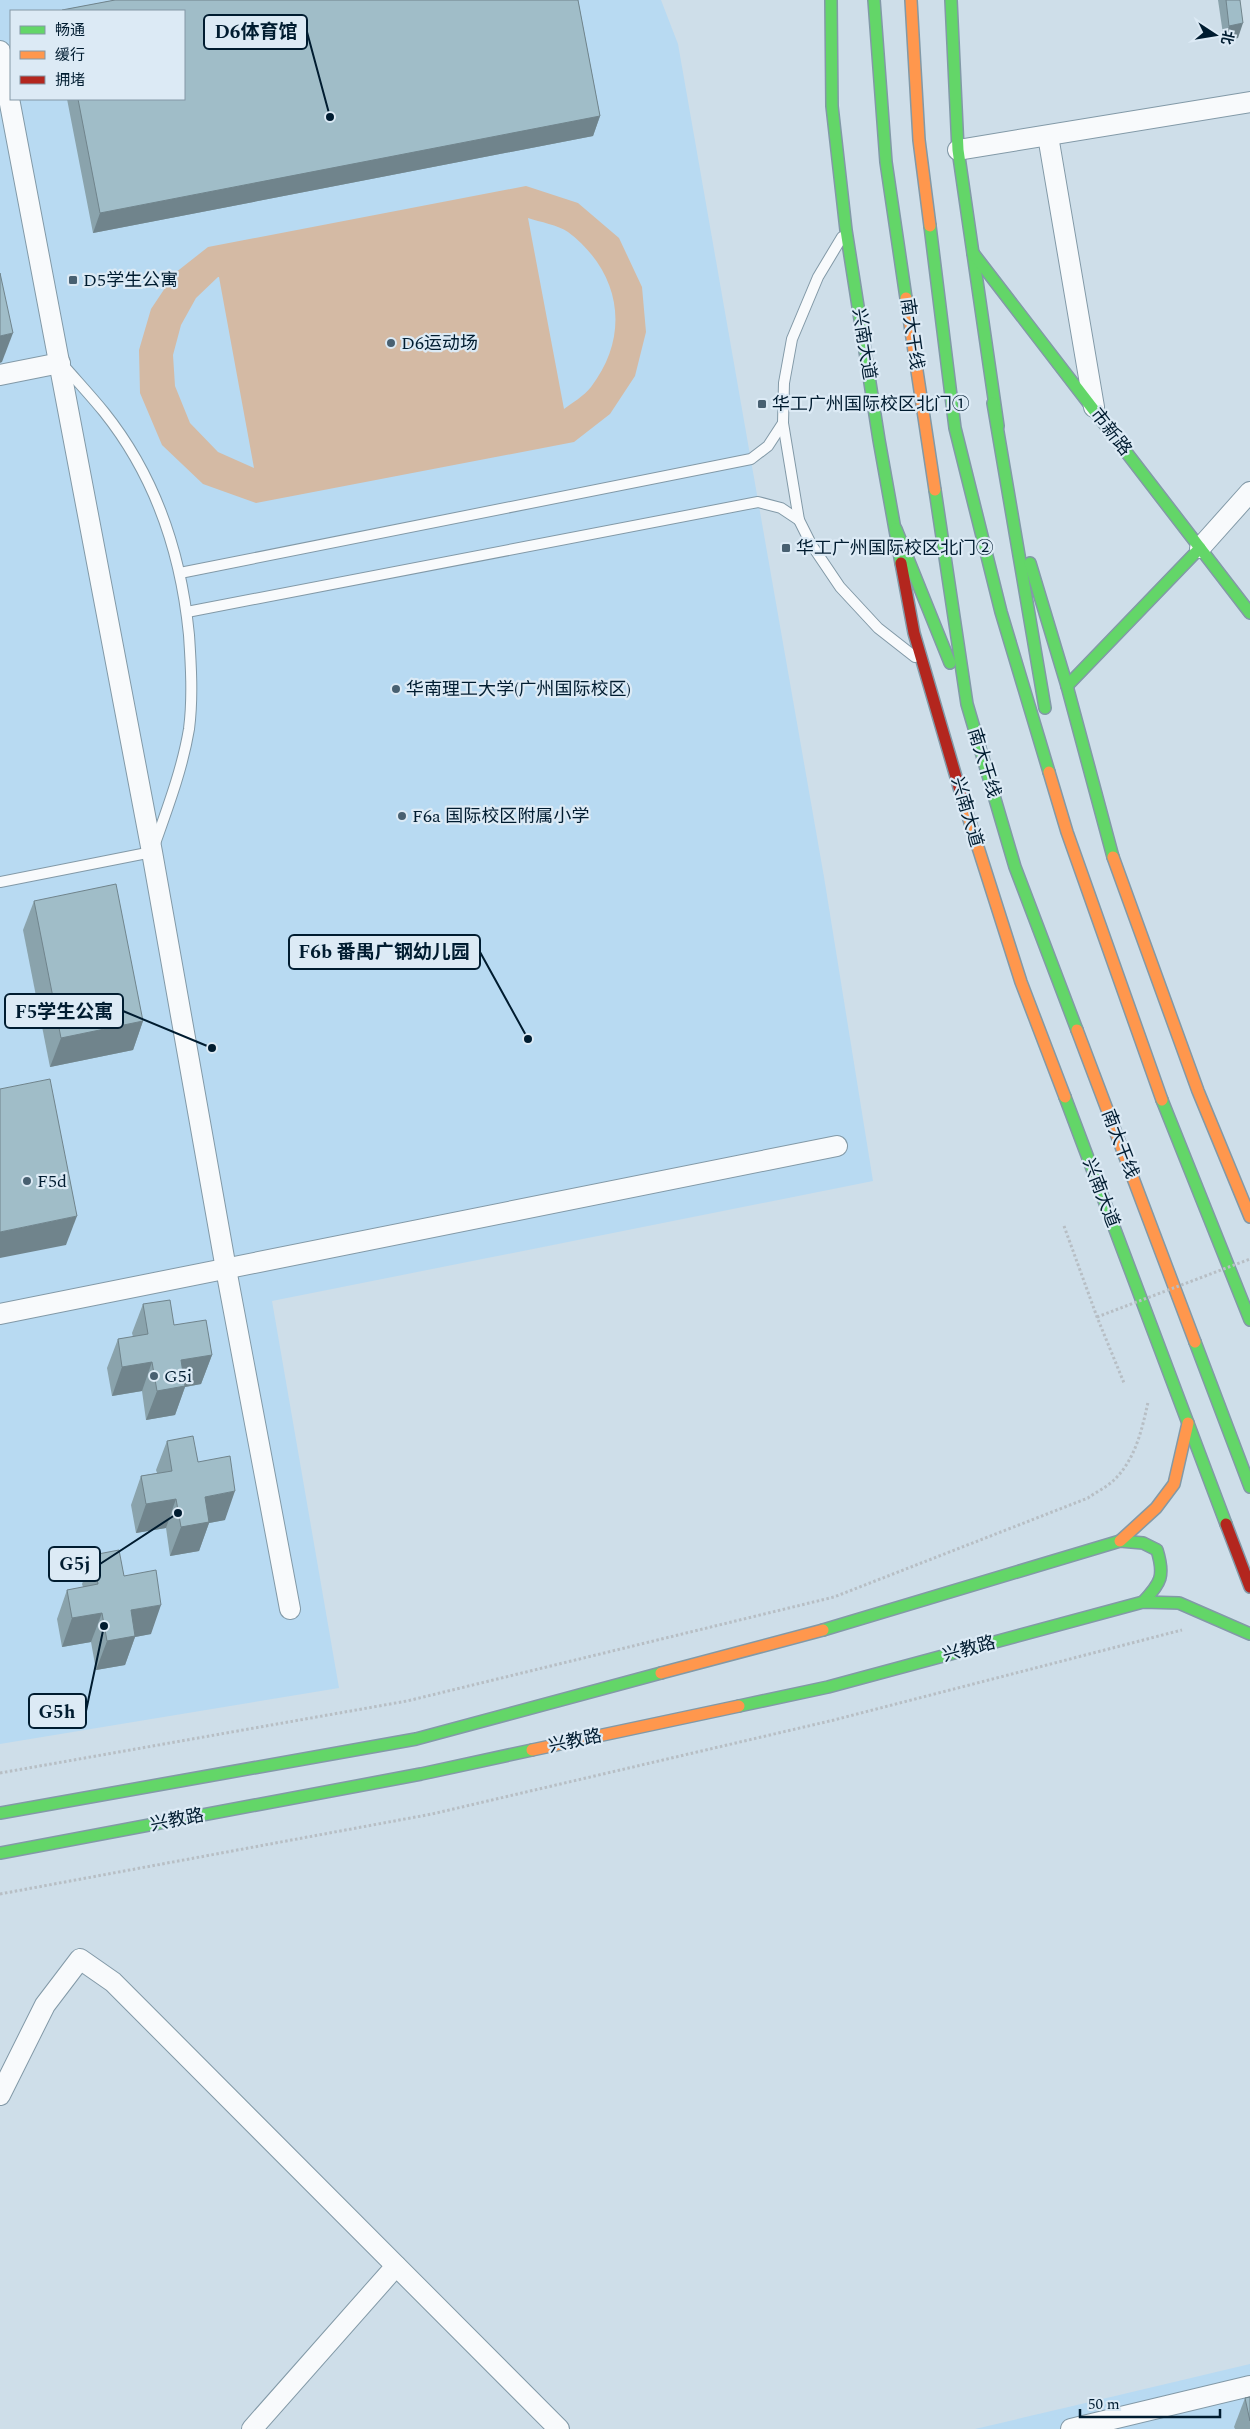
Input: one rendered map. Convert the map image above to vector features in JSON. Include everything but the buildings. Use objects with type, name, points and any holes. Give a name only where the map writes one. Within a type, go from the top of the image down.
[{"type":"main road","name":"兴南大道","points":[[832,0],[832,106],[846,230],[879,440],[909,608],[923,663],[977,848],[1021,982],[1250,1587]]},
{"type":"main road","name":"南大干线","points":[[874,0],[886,162],[967,704],[1015,867],[1250,1487]]},
{"type":"main road","name":"南大干线","points":[[911,0],[918,140],[955,428],[1001,612],[1067,832],[1156,1085],[1250,1320]]},
{"type":"main road","points":[[951,0],[958,150],[992,403],[1046,715]]},
{"type":"main road","name":"市新路","points":[[972,252],[1250,613]]},
{"type":"main road","points":[[992,403],[1032,571],[1067,686],[1110,848],[1198,1091],[1250,1217]]},
{"type":"main road","points":[[896,529],[967,704]]},
{"type":"main road","points":[[1067,686],[1200,548]]},
{"type":"main road","points":[[1050,735],[1067,832]]},
{"type":"main road","points":[[1120,1541],[1156,1508],[1174,1484],[1188,1423]]},
{"type":"main road","points":[[0,1813],[416,1739],[819,1631],[1120,1541],[1143,1543],[1157,1550],[1164,1569],[1159,1584],[1143,1602]]},
{"type":"main road","name":"兴教路","points":[[0,1853],[421,1774],[828,1687],[1143,1602],[1179,1604],[1250,1634]]},
{"type":"street","points":[[0,51],[152,852],[226,1269],[290,1608]]},
{"type":"street","points":[[958,150],[1250,102]]},
{"type":"street","points":[[1048,136],[1095,412]]},
{"type":"street","points":[[0,375],[60,363]]},
{"type":"street","points":[[1200,548],[1250,492]]},
{"type":"street","points":[[0,1314],[836,1146]]},
{"type":"street","points":[[0,2095],[45,2005],[80,1959],[113,1982],[559,2429]]},
{"type":"street","points":[[252,2429],[396,2266]]},
{"type":"street","points":[[1071,2429],[1250,2386]]},
{"type":"lane","points":[[846,230],[818,277],[792,339],[784,383],[783,423],[799,520],[810,544],[840,587],[878,628],[923,663]]},
{"type":"lane","points":[[0,882],[152,852],[174,791],[189,729],[191,663],[186,612],[180,573],[167,523],[140,467],[105,412],[60,363]]},
{"type":"lane","points":[[180,573],[751,459],[768,446],[783,423]]},
{"type":"lane","points":[[186,612],[758,502],[781,508],[799,520]]},
{"type":"path","points":[[1064,1226],[1097,1317],[1124,1383]]},
{"type":"path","points":[[1097,1317],[1250,1259]]},
{"type":"path","points":[[0,1773],[407,1701],[834,1597],[1088,1498],[1114,1481],[1132,1455],[1142,1432],[1148,1402]]},
{"type":"path","points":[[0,1894],[432,1814],[834,1720],[1191,1627]]},
{"type":"shaded area","name":"华南理工大学(广州国际校区)","points":[[0,0],[661,0],[678,44],[824,877],[873,1181],[272,1301],[339,1688],[0,1744]]},
{"type":"shaded area","name":"D6运动场","points":[[526,186],[578,203],[619,238],[642,287],[646,332],[635,376],[610,414],[574,442],[256,503],[203,484],[162,445],[140,393],[139,350],[151,309],[175,273],[208,247]],"holes":[[[528,218],[568,232],[586,248],[600,266],[609,285],[614,305],[615,326],[612,346],[604,367],[591,387],[564,409]],[[219,277],[254,468],[218,452],[190,423],[175,386],[173,355],[181,325],[196,298]]]},
{"type":"shaded area","points":[[1250,2364],[1250,2429],[975,2429],[1094,2401]]},
{"type":"traffic: fast","points":[[831,0],[832,106],[846,230],[879,440],[901,563]]},
{"type":"traffic: fast","points":[[874,0],[886,162],[906,298]]},
{"type":"traffic: fast","points":[[951,0],[958,150],[998,426]]},
{"type":"traffic: fast","points":[[930,226],[955,428],[1001,612],[1049,772]]},
{"type":"traffic: fast","points":[[973,253],[1250,613]]},
{"type":"traffic: fast","points":[[993,403],[1045,708]]},
{"type":"traffic: fast","points":[[935,490],[967,704],[1015,867],[1077,1030]]},
{"type":"traffic: fast","points":[[896,529],[950,663]]},
{"type":"traffic: fast","points":[[1067,686],[1200,548]]},
{"type":"traffic: fast","points":[[1030,563],[1067,686],[1113,857]]},
{"type":"traffic: fast","points":[[1065,1097],[1226,1524]]},
{"type":"traffic: fast","points":[[1162,1100],[1250,1320]]},
{"type":"traffic: fast","points":[[1195,1342],[1250,1487]]},
{"type":"traffic: fast","points":[[823,1630],[1120,1541],[1143,1543],[1157,1550],[1161,1566],[1160,1579],[1154,1590],[1143,1602]]},
{"type":"traffic: fast","points":[[739,1706],[828,1687],[1143,1602],[1179,1603],[1250,1634]]},
{"type":"traffic: fast","points":[[0,1813],[416,1739],[661,1673]]},
{"type":"traffic: fast","points":[[0,1853],[421,1774],[532,1750]]},
{"type":"traffic: slow","points":[[911,0],[919,140],[930,226]]},
{"type":"traffic: slow","points":[[906,298],[935,490]]},
{"type":"traffic: slow","points":[[1049,772],[1067,832],[1162,1100]]},
{"type":"traffic: slow","points":[[961,794],[1021,982],[1065,1097]]},
{"type":"traffic: slow","points":[[1113,857],[1198,1091],[1250,1217]]},
{"type":"traffic: slow","points":[[1077,1030],[1195,1342]]},
{"type":"traffic: slow","points":[[1120,1541],[1156,1508],[1174,1484],[1188,1423]]},
{"type":"traffic: slow","points":[[661,1673],[823,1630]]},
{"type":"traffic: slow","points":[[532,1750],[739,1706]]},
{"type":"traffic: jam","points":[[901,563],[914,633],[961,794]]},
{"type":"traffic: jam","points":[[1226,1524],[1250,1587]]},
{"type":"place","name":"D6体育馆","points":[[330,117]]},
{"type":"place","name":"D5学生公寓","points":[[73,280]]},
{"type":"place","name":"D6运动场","points":[[391,343]]},
{"type":"place","name":"华工广州国际校区北门①","points":[[762,404]]},
{"type":"place","name":"华工广州国际校区北门②","points":[[786,548]]},
{"type":"place","name":"华南理工大学(广州国际校区)","points":[[396,689]]},
{"type":"place","name":"F6a 国际校区附属小学","points":[[402,816]]},
{"type":"place","name":"F6b 番禺广钢幼儿园","points":[[528,1039]]},
{"type":"place","name":"F5学生公寓","points":[[212,1048]]},
{"type":"place","name":"F5d","points":[[27,1181]]},
{"type":"place","name":"G5i","points":[[154,1376]]},
{"type":"place","name":"G5j","points":[[178,1513]]},
{"type":"place","name":"G5h","points":[[104,1626]]}]
